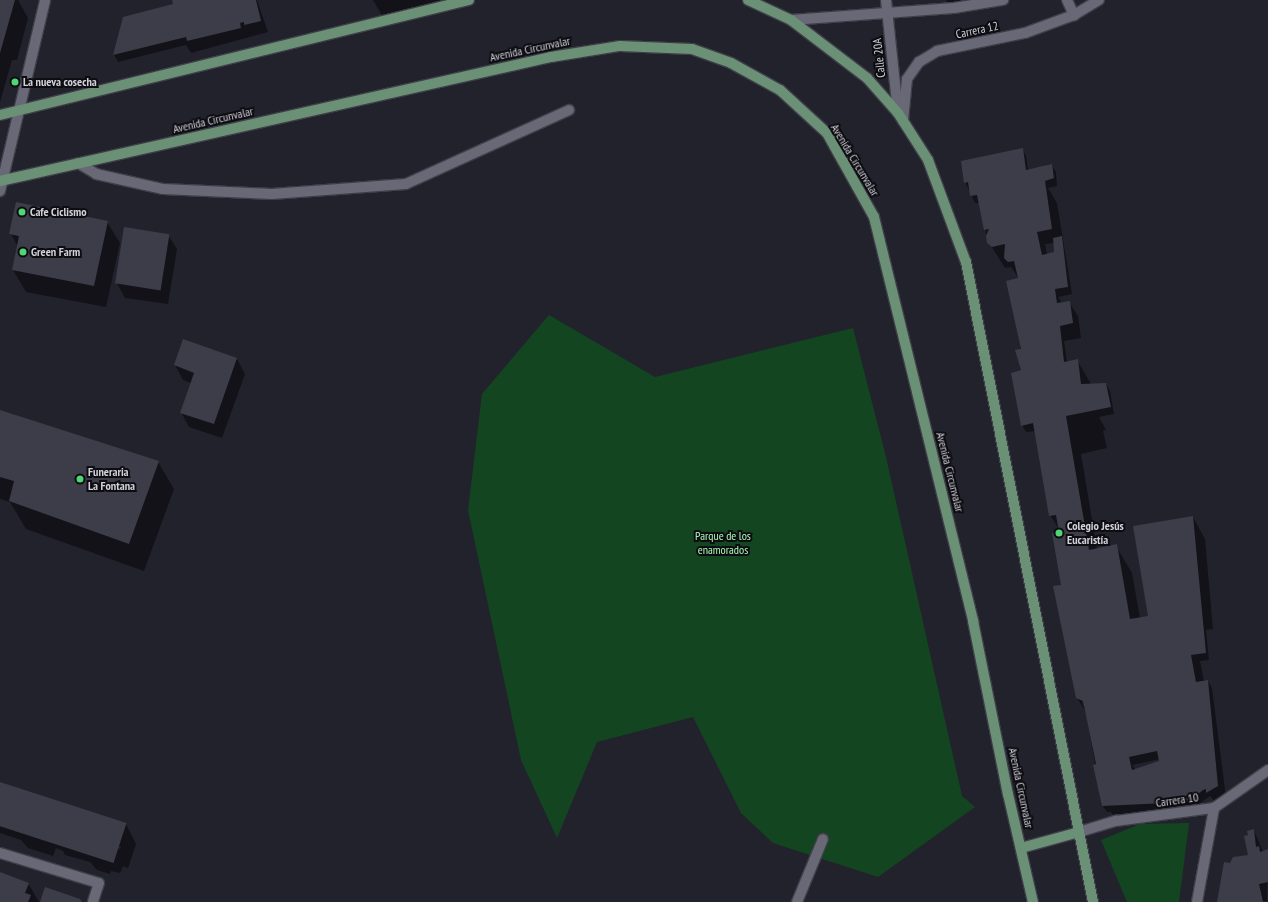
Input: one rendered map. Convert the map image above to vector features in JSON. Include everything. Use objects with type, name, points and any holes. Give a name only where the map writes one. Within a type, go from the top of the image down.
[{"type":"main road","points":[[0,115],[469,0]]},
{"type":"main road","points":[[748,0],[791,20],[867,78],[900,117],[928,160],[966,262],[1093,902]]},
{"type":"main road","name":"Avenida Circunvalar","points":[[1,184],[78,164],[551,57],[620,46],[692,49],[731,63],[780,90],[826,133],[874,217],[973,621],[1033,902]]},
{"type":"main road","points":[[1021,848],[1079,832]]},
{"type":"street","points":[[1,184],[21,109],[45,0]]},
{"type":"street","name":"Calle 20A","points":[[886,0],[900,117]]},
{"type":"street","name":"Carrera 12","points":[[791,20],[887,11],[954,8],[1003,0]]},
{"type":"street","points":[[1067,0],[1074,15]]},
{"type":"street","name":"Carrera 12","points":[[900,117],[907,79],[919,62],[937,51],[1025,33],[1074,15],[1099,0]]},
{"type":"street","points":[[78,164],[96,174],[163,189],[272,194],[406,184],[569,110]]},
{"type":"street","name":"Carrera 10","points":[[1079,832],[1116,821],[1214,808],[1268,770]]},
{"type":"street","points":[[1197,902],[1214,808]]},
{"type":"street","points":[[797,902],[823,838]]},
{"type":"street","points":[[0,853],[100,883],[93,902]]},
{"type":"green space","name":"Parque de los enamorados","points":[[549,315],[655,377],[853,328],[886,457],[962,796],[975,807],[878,877],[773,843],[741,813],[693,717],[597,742],[557,838],[521,760],[468,510],[482,394]]},
{"type":"green space","points":[[1189,823],[1179,902],[1127,902],[1101,840],[1140,824]]},
{"type":"building","points":[[0,0],[15,0],[0,53]]},
{"type":"building","points":[[172,0],[256,0],[261,21],[244,25],[244,22],[240,23],[241,28],[187,41],[186,37],[113,55],[123,17],[173,4]]},
{"type":"building","points":[[1023,148],[1026,170],[1052,164],[1054,178],[1045,181],[1052,229],[1037,232],[1042,255],[1054,252],[1053,238],[1062,236],[1068,287],[1055,289],[1057,303],[1070,301],[1073,323],[1060,326],[1064,362],[1078,359],[1081,384],[1106,383],[1111,407],[1066,416],[1089,550],[1117,544],[1130,619],[1148,616],[1133,526],[1193,516],[1206,653],[1191,655],[1196,682],[1208,680],[1218,786],[1206,793],[1206,789],[1203,790],[1188,802],[1102,806],[1093,765],[1096,764],[1083,701],[1076,698],[1053,586],[1061,585],[1052,533],[1059,532],[1056,515],[1049,516],[1033,423],[1021,426],[1011,373],[1021,370],[1015,350],[1021,349],[1006,281],[1018,278],[1014,261],[1008,262],[1004,258],[1005,244],[992,247],[987,243],[986,236],[989,229],[984,230],[977,195],[970,196],[968,182],[964,183],[961,161]],"holes":[[[1157,751],[1159,761],[1132,770],[1129,757]]]},
{"type":"building","points":[[16,202],[108,221],[94,286],[12,270],[19,236],[9,234]]},
{"type":"building","points":[[124,227],[169,234],[161,290],[115,283]]},
{"type":"building","points":[[183,339],[237,358],[214,424],[180,413],[194,373],[174,365]]},
{"type":"building","name":"Funeraria La Fontana","points":[[0,410],[159,461],[129,544],[9,501],[14,481],[0,477]]},
{"type":"building","points":[[0,782],[126,823],[114,863],[0,826]]},
{"type":"building","points":[[1254,829],[1256,847],[1259,846],[1260,852],[1268,849],[1268,882],[1259,884],[1263,902],[1217,902],[1224,862],[1230,863],[1233,857],[1248,855],[1244,836],[1248,835],[1247,831]]},
{"type":"building","points":[[0,872],[29,883],[25,893],[31,895],[28,902],[0,902]]},
{"type":"building","points":[[45,887],[80,899],[82,902],[40,902]]},
{"type":"place","name":"La nueva cosecha","points":[[15,82]]},
{"type":"place","name":"Cafe Ciclismo","points":[[22,212]]},
{"type":"place","name":"Green Farm","points":[[23,252]]},
{"type":"place","name":"Funeraria La Fontana","points":[[80,479]]},
{"type":"place","name":"Colegio Jesús Eucaristía","points":[[1059,533]]}]
